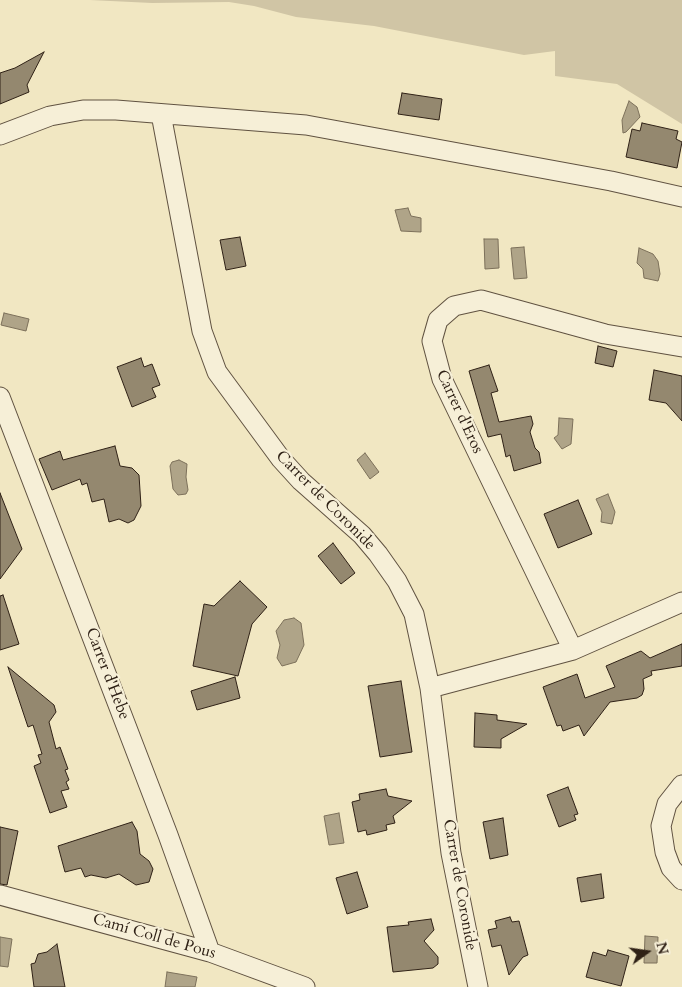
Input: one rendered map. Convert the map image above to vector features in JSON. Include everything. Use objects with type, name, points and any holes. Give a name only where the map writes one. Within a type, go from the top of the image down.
[{"type":"street","points":[[0,135],[50,116],[83,110],[306,124],[612,181],[682,197]]},
{"type":"street","name":"Carrer de Coronide","points":[[161,114],[202,331],[217,372],[280,459],[362,535],[397,581],[416,620],[430,688],[451,854],[478,987]]},
{"type":"street","name":"Carrer d'Eros","points":[[574,650],[442,379],[432,341],[434,328],[438,320],[454,306],[482,300],[605,334],[682,347]]},
{"type":"street","name":"Carrer d'Hebe","points":[[0,397],[168,835],[210,952]]},
{"type":"street","points":[[430,688],[574,650],[682,602]]},
{"type":"street","points":[[682,785],[667,804],[661,826],[664,852],[671,868],[682,880]]},
{"type":"street","name":"Camí Coll de Pous","points":[[0,896],[210,952],[305,987]]},
{"type":"shaded area","points":[[90,0],[682,0],[682,124],[617,84],[555,76],[555,51],[524,55],[374,26],[296,17],[254,6],[229,2],[152,3]]},
{"type":"shaded area","points":[[629,101],[637,107],[640,117],[623,133],[622,120]]},
{"type":"shaded area","points":[[408,208],[411,216],[421,218],[421,232],[401,231],[395,210]]},
{"type":"shaded area","points":[[484,239],[498,239],[499,268],[485,269]]},
{"type":"shaded area","points":[[524,247],[527,278],[514,279],[511,248]]},
{"type":"shaded area","points":[[639,248],[653,254],[658,261],[660,274],[658,281],[644,278],[643,269],[637,263]]},
{"type":"shaded area","points":[[4,313],[29,319],[26,331],[1,325]]},
{"type":"shaded area","points":[[559,418],[573,419],[571,444],[562,449],[554,438],[558,435]]},
{"type":"shaded area","points":[[365,453],[379,472],[370,479],[357,460]]},
{"type":"shaded area","points":[[179,460],[187,464],[188,490],[186,494],[178,495],[173,489],[170,466],[172,462]]},
{"type":"shaded area","points":[[608,494],[615,512],[612,524],[601,522],[602,512],[596,499]]},
{"type":"shaded area","points":[[294,618],[301,623],[304,645],[296,662],[282,666],[277,658],[280,645],[276,631],[284,620]]},
{"type":"shaded area","points":[[339,813],[344,843],[329,845],[324,816]]},
{"type":"shaded area","points":[[645,936],[658,937],[657,963],[644,963]]},
{"type":"shaded area","points":[[0,937],[12,939],[8,967],[0,966]]},
{"type":"shaded area","points":[[167,972],[197,977],[195,987],[165,987]]},
{"type":"building","points":[[44,52],[27,85],[29,92],[0,104],[0,73],[15,68]]},
{"type":"building","points":[[402,93],[442,99],[439,120],[398,114]]},
{"type":"building","points":[[642,123],[678,131],[676,139],[682,142],[677,168],[626,157],[632,129],[640,131]]},
{"type":"building","points":[[240,237],[246,266],[226,270],[220,240]]},
{"type":"building","points":[[598,346],[617,351],[613,367],[595,363]]},
{"type":"building","points":[[141,358],[144,367],[152,364],[160,385],[152,388],[156,397],[132,407],[117,367]]},
{"type":"building","points":[[489,365],[498,391],[491,393],[499,422],[531,416],[533,424],[530,432],[535,448],[539,452],[541,463],[514,471],[510,455],[506,457],[501,434],[488,437],[469,371]]},
{"type":"building","points":[[654,370],[682,376],[682,421],[666,403],[649,400]]},
{"type":"building","points":[[115,446],[120,466],[132,468],[139,475],[141,506],[134,520],[128,523],[119,519],[109,522],[104,499],[92,502],[87,483],[82,485],[80,479],[52,490],[39,459],[60,451],[63,460]]},
{"type":"building","points":[[0,493],[22,549],[0,579]]},
{"type":"building","points":[[578,500],[592,534],[558,548],[544,514]]},
{"type":"building","points":[[333,543],[355,573],[341,584],[318,556]]},
{"type":"building","points":[[240,581],[267,607],[252,624],[238,676],[193,666],[204,604],[214,606]]},
{"type":"building","points":[[3,595],[19,644],[0,650],[0,596]]},
{"type":"building","points":[[682,644],[682,666],[651,671],[652,675],[643,679],[644,689],[642,695],[637,698],[610,702],[584,736],[579,725],[563,731],[561,725],[557,726],[543,687],[577,674],[585,698],[615,687],[606,666],[641,651],[650,658]]},
{"type":"building","points":[[8,667],[54,705],[56,712],[49,722],[56,749],[60,747],[68,769],[65,770],[69,780],[66,782],[69,789],[61,791],[67,807],[50,813],[34,766],[41,763],[38,755],[42,754],[33,725],[28,727]]},
{"type":"building","points":[[235,677],[240,698],[197,710],[191,691]]},
{"type":"building","points":[[401,681],[412,752],[380,757],[368,686]]},
{"type":"building","points":[[475,713],[497,715],[497,720],[527,724],[501,739],[501,748],[474,747]]},
{"type":"building","points":[[568,787],[578,814],[574,815],[576,820],[559,827],[547,795]]},
{"type":"building","points":[[386,789],[388,796],[412,801],[393,816],[395,823],[386,825],[387,830],[367,835],[366,830],[358,832],[352,802],[360,800],[359,794]]},
{"type":"building","points":[[503,818],[508,855],[490,859],[483,822]]},
{"type":"building","points":[[132,822],[137,831],[140,854],[149,861],[153,869],[149,882],[136,885],[119,874],[106,878],[91,875],[85,877],[81,868],[65,872],[58,846]]},
{"type":"building","points":[[0,827],[18,831],[7,885],[0,884]]},
{"type":"building","points":[[357,872],[368,907],[347,914],[336,878]]},
{"type":"building","points":[[601,874],[604,898],[581,902],[577,878]]},
{"type":"building","points":[[510,917],[512,922],[519,921],[528,955],[523,957],[509,975],[501,945],[492,947],[488,930],[497,928],[495,921]]},
{"type":"building","points":[[431,919],[434,930],[424,941],[438,957],[438,964],[433,968],[393,972],[387,927],[409,925],[408,922]]},
{"type":"building","points":[[57,944],[65,987],[34,987],[31,964],[35,963],[38,954],[47,952]]},
{"type":"building","points":[[608,950],[629,956],[621,986],[586,977],[593,952],[606,956]]}]
